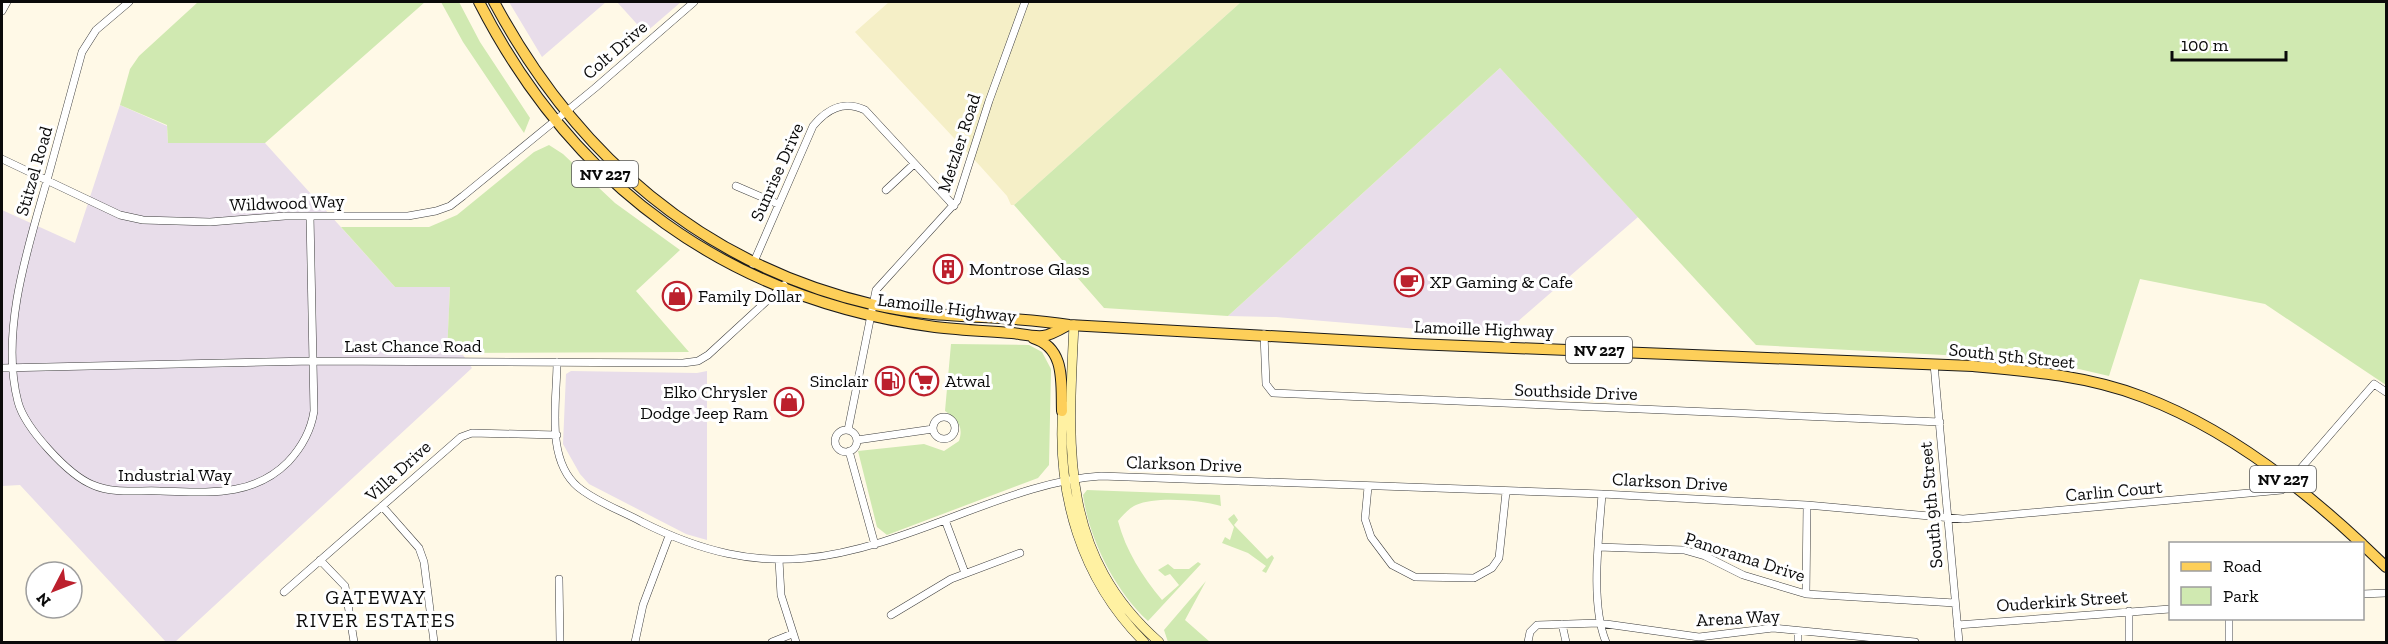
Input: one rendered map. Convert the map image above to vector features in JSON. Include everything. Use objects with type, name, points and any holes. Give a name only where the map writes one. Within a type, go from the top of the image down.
[{"type":"main road","name":"Lamoille Highway","points":[[479,2],[513,62],[555,121],[593,164],[632,198],[691,241],[749,273],[824,304],[872,316],[948,328],[1043,336],[1072,325]]},
{"type":"main road","name":"Lamoille Highway","points":[[494,2],[516,43],[565,112],[609,161],[640,189],[693,227],[754,261],[793,278],[874,305],[944,315],[1033,320],[1072,325],[1414,344],[1934,364]]},
{"type":"main road","points":[[1062,411],[1072,325]]},
{"type":"main road","points":[[1068,481],[1072,325]]},
{"type":"main road","points":[[989,331],[1030,337],[1052,348],[1059,363],[1062,411],[1061,452],[1080,516],[1096,559],[1145,640],[1159,642]]},
{"type":"main road","name":"South 5th Street","points":[[1934,364],[1991,367],[2061,375],[2143,397],[2198,423],[2262,463],[2285,486],[2359,542]]},
{"type":"main road","name":"South 5th Street","points":[[2364,546],[2386,567]]},
{"type":"street","points":[[2,11],[7,2]]},
{"type":"street","name":"Stitzel Road","points":[[15,368],[14,314],[30,241],[82,52],[96,30],[129,2]]},
{"type":"street","name":"Colt Drive","points":[[555,121],[694,2]]},
{"type":"street","name":"Metzler Road","points":[[848,430],[880,284],[954,206],[962,192],[988,101],[1024,2]]},
{"type":"street","name":"Sunrise Drive","points":[[749,273],[813,126],[823,114],[833,108],[845,105],[865,110],[954,206]]},
{"type":"street","name":"Wildwood Way","points":[[2,159],[120,215],[143,220],[210,222],[310,216],[408,216],[450,206],[555,121]]},
{"type":"street","points":[[886,190],[915,164]]},
{"type":"street","points":[[736,186],[778,204]]},
{"type":"street","name":"Industrial Way","points":[[15,368],[17,399],[30,428],[92,485],[107,490],[226,492],[255,486],[271,477],[296,453],[308,435],[314,411],[310,216]]},
{"type":"street","name":"Last Chance Road","points":[[2,368],[313,361],[683,363],[698,361],[708,355],[793,278]]},
{"type":"street","name":"Southside Drive","points":[[1264,334],[1266,384],[1273,393],[1940,422]]},
{"type":"street","name":"Clarkson Drive","points":[[557,362],[556,435],[559,459],[569,478],[577,487],[669,536],[710,550],[779,560],[819,558],[875,544],[1007,497],[1068,481],[1101,476],[1602,494],[1807,505],[1948,518]]},
{"type":"street","name":"South 9th Street","points":[[1934,364],[1959,642]]},
{"type":"street","points":[[2285,486],[2374,384],[2386,392]]},
{"type":"street","points":[[857,440],[933,429]]},
{"type":"street","points":[[848,430],[854,433],[857,440],[856,446],[849,451],[839,449],[836,443],[838,433],[848,430]]},
{"type":"street","name":"Villa Drive","points":[[284,592],[461,437],[472,433],[556,435]]},
{"type":"street","points":[[849,451],[875,544]]},
{"type":"street","points":[[1368,486],[1365,519],[1371,537],[1392,565],[1415,577],[1474,578],[1492,568],[1499,558],[1506,492]]},
{"type":"street","name":"Carlin Court","points":[[1948,518],[2285,486]]},
{"type":"street","points":[[1602,494],[1598,547],[1599,623],[1606,642]]},
{"type":"street","points":[[1806,594],[1807,505]]},
{"type":"street","points":[[382,506],[419,548],[422,555],[434,642]]},
{"type":"street","points":[[945,520],[965,573]]},
{"type":"street","points":[[635,642],[643,605],[669,536]]},
{"type":"street","name":"Panorama Drive","points":[[1598,547],[1684,550],[1705,556],[1743,575],[1806,594],[1955,603]]},
{"type":"street","points":[[891,615],[921,595],[965,573],[1020,553]]},
{"type":"street","points":[[320,560],[345,586],[354,642]]},
{"type":"street","points":[[779,560],[781,595],[796,642]]},
{"type":"street","points":[[560,579],[560,642]]},
{"type":"street","points":[[2364,594],[2386,593]]},
{"type":"street","name":"Ouderkirk Street","points":[[1957,625],[2169,609]]},
{"type":"street","points":[[2129,611],[2129,642]]},
{"type":"street","points":[[2229,620],[2229,642]]},
{"type":"street","name":"Arena Way","points":[[1528,642],[1530,632],[1534,627],[1544,624],[1599,623],[1699,637],[1760,628],[1915,642]]},
{"type":"street","points":[[1562,624],[1566,642]]},
{"type":"street","points":[[1798,631],[1798,642]]},
{"type":"street","points":[[772,642],[792,634]]},
{"type":"shaded area","points":[[509,2],[606,2],[542,57]]},
{"type":"shaded area","points":[[617,2],[681,2],[645,33]]},
{"type":"shaded area","points":[[889,2],[1241,2],[1014,205],[1011,205],[1007,196],[981,167],[855,32]]},
{"type":"shaded area","points":[[1500,68],[1638,217],[1501,336],[1276,317],[1228,316]]},
{"type":"shaded area","points":[[120,105],[167,126],[168,143],[265,143],[395,287],[450,287],[447,353],[463,355],[472,368],[175,642],[166,642],[20,485],[2,486],[2,210],[75,243]]},
{"type":"shaded area","points":[[571,371],[697,373],[707,371],[707,540],[686,534],[589,484],[580,474],[563,444],[566,374]]},
{"type":"green space","points":[[198,2],[425,2],[265,143],[168,143],[167,125],[120,105],[130,69],[139,56]]},
{"type":"green space","points":[[441,2],[459,2],[480,42],[530,118],[524,133],[463,42]]},
{"type":"green space","points":[[1241,2],[2386,2],[2386,385],[2265,304],[2140,279],[2109,376],[2040,360],[1756,345],[1500,68],[1228,316],[1104,308],[1014,205]]},
{"type":"green space","points":[[549,145],[563,154],[615,203],[680,250],[636,291],[689,352],[447,353],[450,287],[395,287],[341,227],[429,227],[457,215],[534,152]]},
{"type":"green space","points":[[951,344],[1029,345],[1042,352],[1051,369],[1049,465],[1038,478],[887,535],[877,527],[858,451],[924,444],[944,451],[959,441],[960,427],[945,411]]},
{"type":"green space","points":[[1087,490],[1220,495],[1221,506],[1178,500],[1145,502],[1131,508],[1118,521],[1125,543],[1136,563],[1162,600],[1179,585],[1170,574],[1165,576],[1158,570],[1168,564],[1174,569],[1189,569],[1198,562],[1201,564],[1148,621],[1125,595],[1105,563],[1086,512],[1083,495]]},
{"type":"green space","points":[[1234,514],[1238,520],[1234,525],[1267,559],[1272,555],[1274,558],[1266,573],[1262,571],[1266,566],[1248,553],[1222,543],[1225,537],[1230,540],[1234,527],[1228,519]]},
{"type":"green space","points":[[1206,581],[1185,620],[1210,642],[1168,642],[1164,630]]},
{"type":"place","name":"Montrose Glass","points":[[948,269]]},
{"type":"place","name":"XP Gaming & Cafe","points":[[1409,282]]},
{"type":"place","name":"Family Dollar","points":[[677,296]]},
{"type":"place","name":"Sinclair","points":[[890,381]]},
{"type":"place","name":"Atwal","points":[[924,381]]},
{"type":"place","name":"Elko Chrysler Dodge Jeep Ram","points":[[789,402]]},
{"type":"district","name":"GATEWAY RIVER ESTATES","points":[[376,608]]}]
